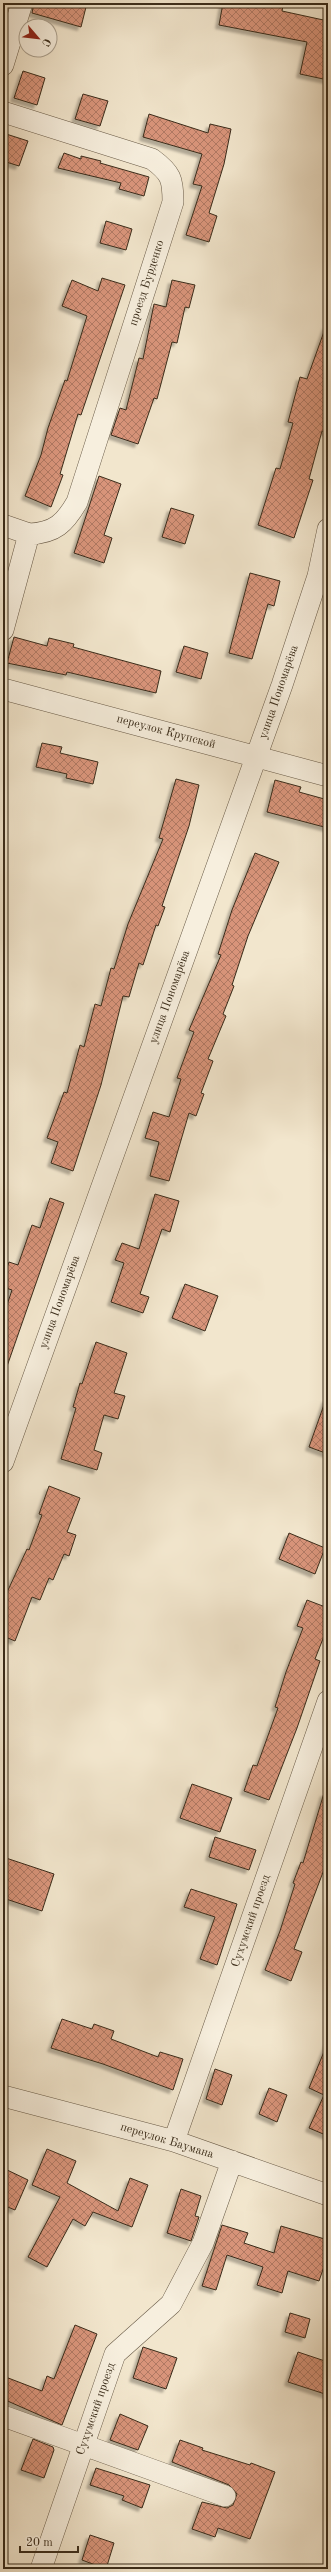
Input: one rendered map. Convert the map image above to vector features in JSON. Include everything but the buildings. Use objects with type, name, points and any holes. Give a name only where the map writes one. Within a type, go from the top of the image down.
[{"type":"street","points":[[3,65],[22,3]]},
{"type":"street","name":"проезд Бурденко","points":[[3,112],[152,159],[164,168],[173,182],[173,202],[77,502],[66,520],[45,533],[29,534]]},
{"type":"street","points":[[3,524],[29,534],[3,630]]},
{"type":"street","name":"улица Пономарёва","points":[[3,1462],[256,756],[318,576],[328,529]]},
{"type":"street","name":"переулок Крупской","points":[[3,690],[328,776]]},
{"type":"street","name":"Сухумский проезд","points":[[174,2142],[328,1701]]},
{"type":"street","name":"переулок Баумана","points":[[3,2096],[174,2142],[328,2195]]},
{"type":"street","name":"Сухумский проезд","points":[[41,2569],[115,2354],[171,2304],[203,2243],[232,2161]]},
{"type":"street","points":[[3,2416],[224,2496]]}]
